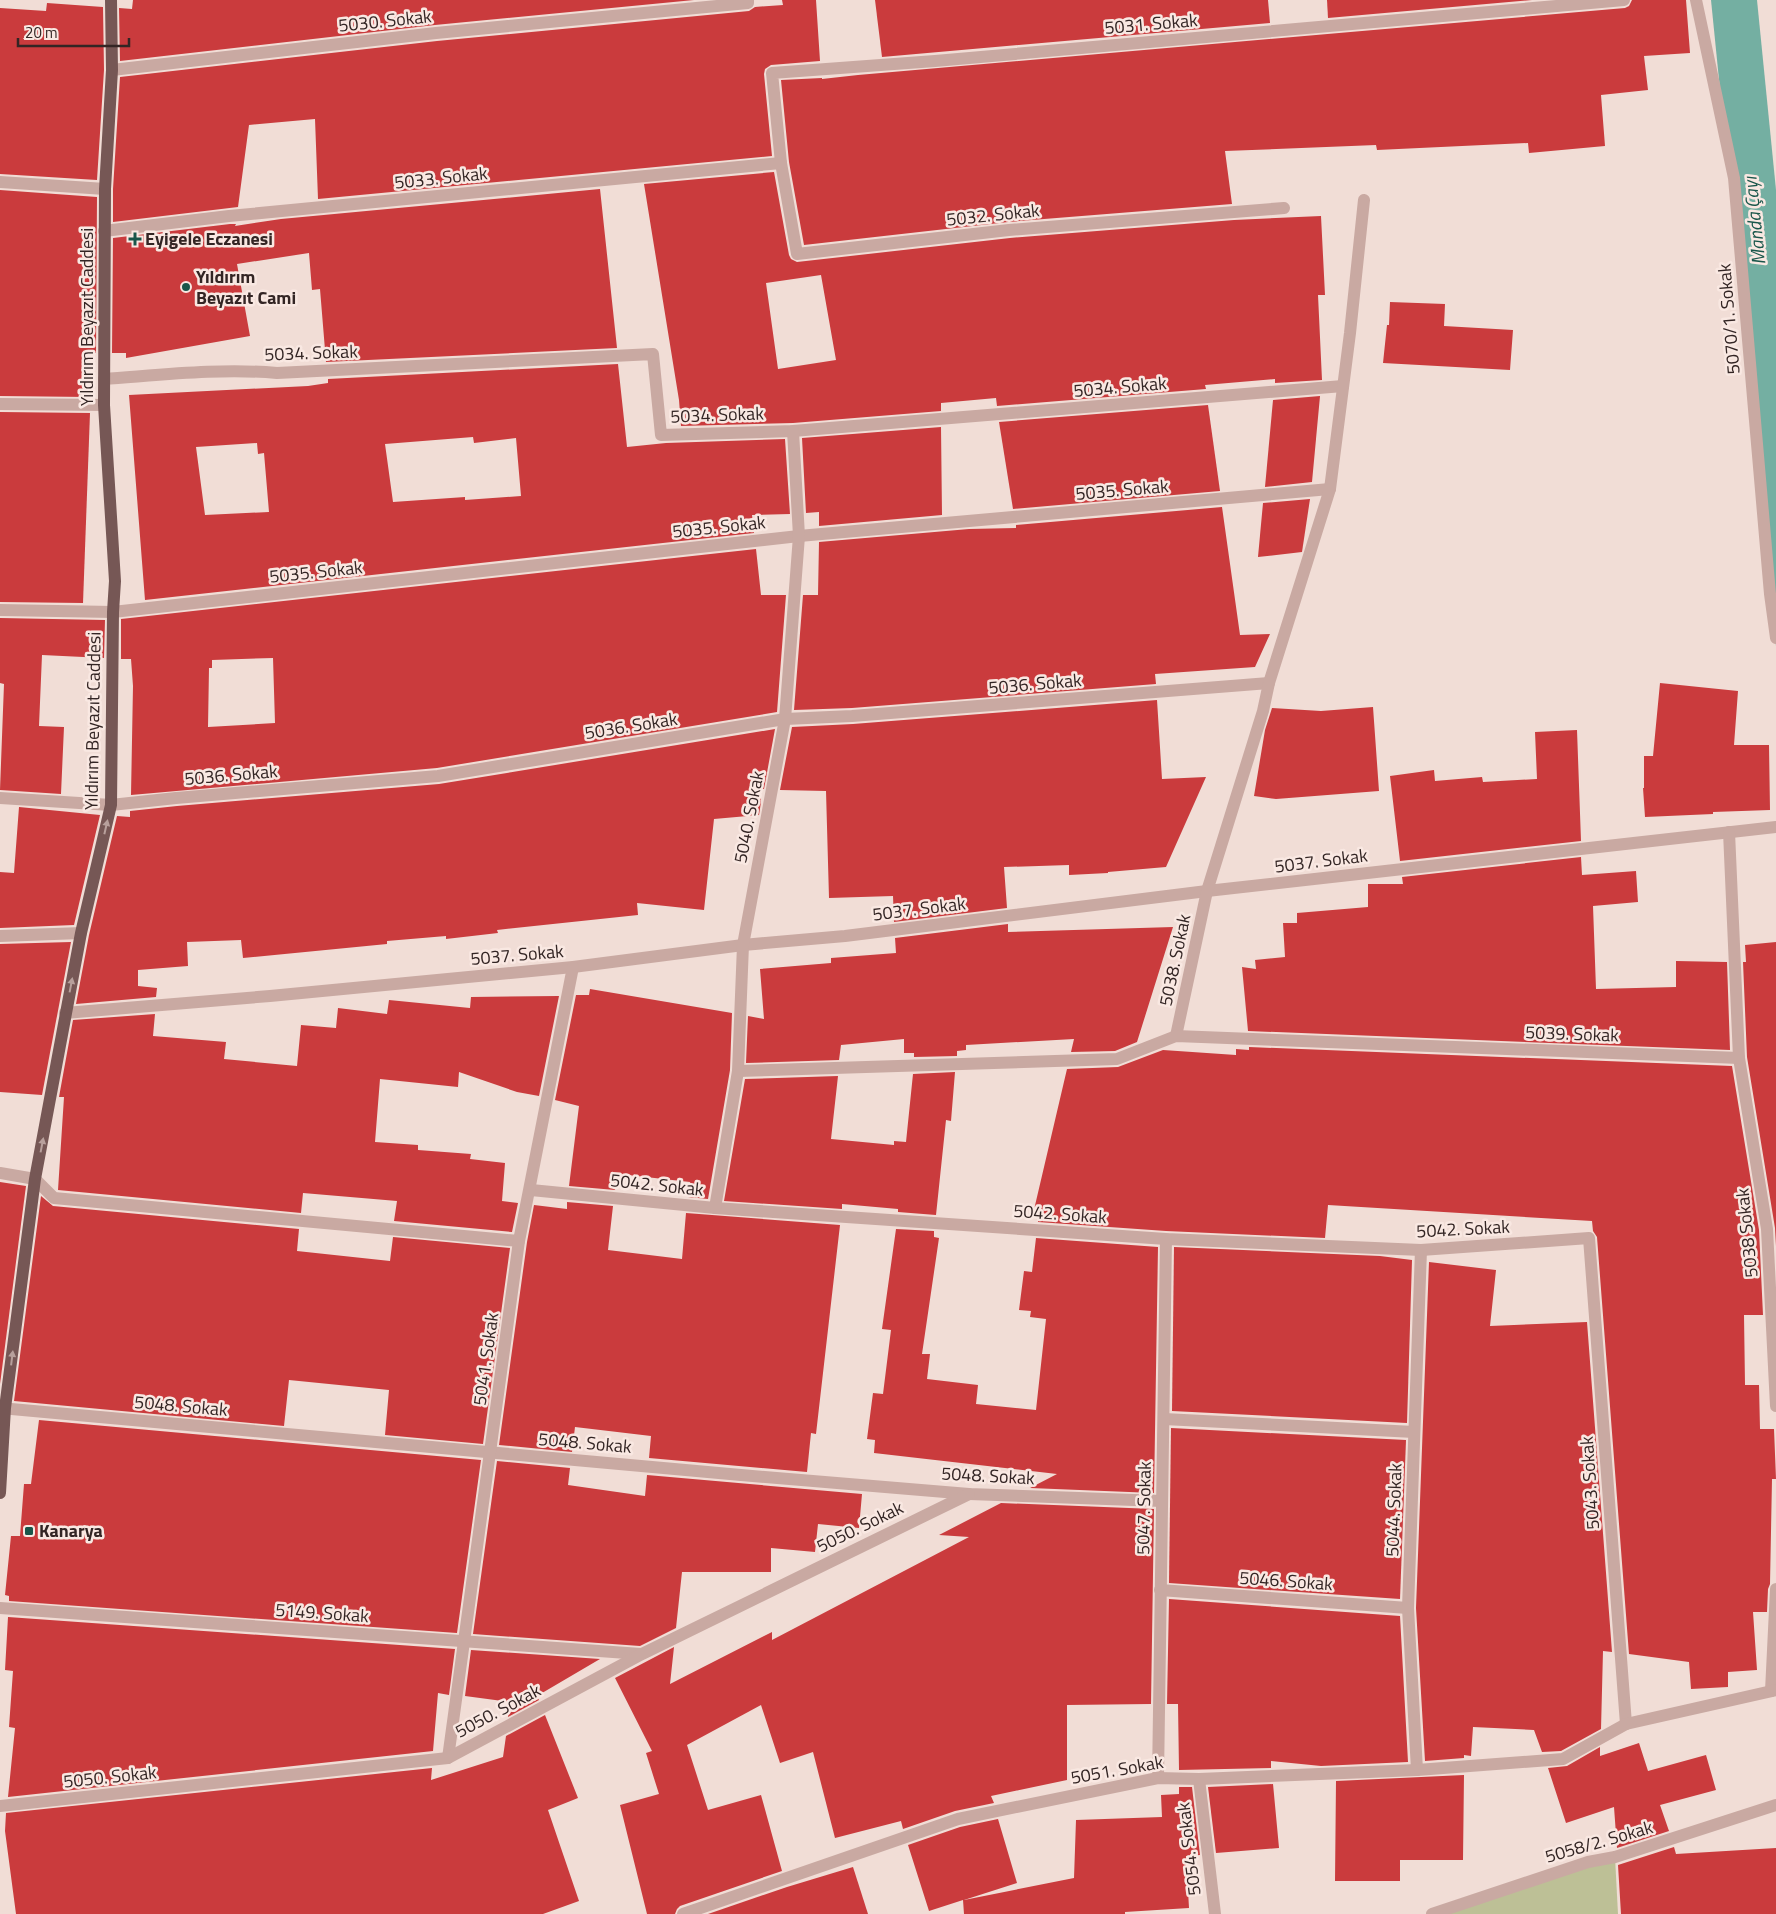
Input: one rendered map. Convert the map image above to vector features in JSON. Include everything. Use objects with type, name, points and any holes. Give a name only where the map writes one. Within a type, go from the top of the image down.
[{"type":"main road","name":"Yıldırım Beyazıt Caddesi","points":[[0,1493],[2,1408],[35,1179],[81,933],[111,805],[115,581],[104,405],[104,188],[112,70],[111,0]]},
{"type":"street","name":"5030. Sokak","points":[[112,70],[436,33],[748,3],[748,0]]},
{"type":"street","name":"5031. Sokak","points":[[781,163],[772,73],[935,61],[1624,0]]},
{"type":"street","name":"5070/1. Sokak","points":[[1696,0],[1734,178],[1770,594],[1776,638]]},
{"type":"street","name":"5032. Sokak","points":[[781,163],[797,254],[1009,230],[1284,208]]},
{"type":"street","name":"5033. Sokak","points":[[104,231],[249,214],[781,163]]},
{"type":"street","points":[[0,182],[104,188]]},
{"type":"street","name":"5038. Sokak","points":[[1176,1036],[1207,892],[1263,711],[1269,682],[1330,489],[1364,200]]},
{"type":"street","name":"5034. Sokak","points":[[104,379],[213,372],[277,373],[653,354],[661,434],[793,431],[1343,386]]},
{"type":"street","points":[[0,404],[104,405]]},
{"type":"street","name":"5040. Sokak","points":[[715,1208],[738,1071],[743,944],[785,719],[799,536],[793,431]]},
{"type":"street","name":"5035. Sokak","points":[[0,610],[113,612],[799,536],[1330,489]]},
{"type":"street","name":"5036. Sokak","points":[[0,798],[111,805],[438,776],[785,719],[852,716],[1269,682]]},
{"type":"street","name":"5037. Sokak","points":[[65,1013],[270,996],[573,967],[743,944],[845,936],[1207,892],[1776,827]]},
{"type":"street","points":[[1729,832],[1740,1058]]},
{"type":"street","points":[[0,936],[81,933]]},
{"type":"street","name":"5041. Sokak","points":[[448,1758],[519,1241],[573,967]]},
{"type":"street","points":[[738,1071],[1117,1059],[1176,1036]]},
{"type":"street","name":"5039. Sokak","points":[[1176,1036],[1740,1058]]},
{"type":"street","name":"5038 Sokak","points":[[1740,1058],[1767,1229],[1776,1406]]},
{"type":"street","points":[[0,1173],[35,1179],[54,1198],[519,1241]]},
{"type":"street","name":"5042. Sokak","points":[[530,1190],[715,1208],[1166,1239],[1421,1250],[1589,1238]]},
{"type":"street","name":"5043. Sokak","points":[[1589,1238],[1626,1724]]},
{"type":"street","name":"5047. Sokak","points":[[1158,1778],[1166,1239]]},
{"type":"street","name":"5044. Sokak","points":[[1417,1770],[1408,1608],[1421,1250]]},
{"type":"street","name":"5048. Sokak","points":[[2,1408],[969,1494],[1162,1501]]},
{"type":"street","points":[[1164,1419],[1414,1432]]},
{"type":"street","name":"5050. Sokak","points":[[0,1806],[448,1758],[642,1654],[969,1494]]},
{"type":"street","points":[[1773,1690],[1776,1589]]},
{"type":"street","name":"5046. Sokak","points":[[1160,1590],[1408,1608]]},
{"type":"street","name":"5149. Sokak","points":[[0,1608],[642,1654]]},
{"type":"street","name":"5051. Sokak","points":[[683,1914],[958,1819],[1158,1778],[1198,1779],[1417,1770],[1563,1759],[1626,1724],[1773,1690]]},
{"type":"street","name":"5054. Sokak","points":[[1198,1779],[1215,1914]]},
{"type":"street","name":"5058/2. Sokak","points":[[1432,1914],[1588,1862],[1615,1857],[1776,1805]]},
{"type":"green space","points":[[1615,1857],[1618,1914],[1432,1914]]},
{"type":"water","name":"Manda Çayı","points":[[1711,0],[1757,0],[1776,190],[1776,646]]},
{"type":"building","points":[[133,0],[694,0],[435,25],[120,61],[119,8],[132,9]]},
{"type":"building","points":[[782,0],[816,0],[820,61],[771,65],[765,69],[772,156],[318,199],[315,119],[249,125],[238,207],[113,222],[113,189],[120,77],[437,41],[749,11],[755,7],[783,5]]},
{"type":"building","points":[[875,0],[1268,0],[1270,23],[882,57]]},
{"type":"building","points":[[1327,0],[1532,0],[1328,18]]},
{"type":"building","points":[[1632,0],[1686,0],[1690,53],[1644,56],[1648,90],[1601,95],[1605,146],[1529,153],[1528,143],[1377,150],[1376,145],[1225,151],[1232,204],[1008,222],[804,245],[789,162],[781,80],[822,79],[1625,8],[1629,6]]},
{"type":"building","points":[[47,3],[103,7],[104,70],[97,180],[0,174],[0,8],[46,11]]},
{"type":"building","points":[[774,172],[789,255],[791,259],[797,262],[1010,238],[1234,220],[1321,216],[1325,295],[1318,295],[1322,380],[1275,383],[1275,379],[1205,385],[1206,389],[997,406],[996,398],[941,403],[941,411],[793,423],[681,426],[679,400],[644,184]],"holes":[[[821,275],[836,360],[778,369],[766,283]]]},
{"type":"building","points":[[600,189],[617,348],[326,362],[320,289],[312,290],[309,253],[237,264],[250,336],[126,358],[126,353],[112,353],[113,238],[230,224],[236,224],[235,226],[281,219]]},
{"type":"building","points":[[0,190],[97,197],[96,353],[92,353],[92,364],[84,365],[88,397],[0,396]]},
{"type":"building","points":[[1390,302],[1445,304],[1444,326],[1513,330],[1510,370],[1383,363],[1387,325],[1389,325]]},
{"type":"building","points":[[618,364],[627,447],[666,443],[785,439],[790,514],[752,515],[754,533],[145,600],[129,395],[308,386],[328,383],[328,379]],"holes":[[[473,437],[474,443],[516,438],[521,496],[465,500],[465,497],[393,502],[385,444]],[[257,443],[258,454],[264,453],[269,512],[205,515],[196,447]]]},
{"type":"building","points":[[1320,396],[1312,482],[1265,487],[1273,400]]},
{"type":"building","points":[[1208,405],[1220,491],[1013,509],[999,422]]},
{"type":"building","points":[[0,412],[90,413],[83,603],[0,602]]},
{"type":"building","points":[[941,427],[942,515],[819,526],[819,512],[806,513],[802,438]]},
{"type":"building","points":[[1310,499],[1302,552],[1258,557],[1263,503]]},
{"type":"building","points":[[1222,507],[1240,635],[1270,634],[1255,667],[1155,674],[1156,684],[852,708],[794,710],[803,595],[818,595],[819,542],[969,529],[1016,528],[1016,525]]},
{"type":"building","points":[[756,549],[761,595],[786,595],[777,712],[437,768],[131,795],[133,686],[131,659],[121,659],[121,619]],"holes":[[[273,658],[275,723],[208,727],[209,668],[212,668],[212,660]]]},
{"type":"building","points":[[0,618],[105,620],[104,658],[42,655],[39,726],[64,727],[61,794],[0,790],[4,684],[0,683]]},
{"type":"building","points":[[1660,683],[1738,691],[1734,745],[1769,745],[1770,810],[1645,817],[1643,788],[1644,756],[1653,756]]},
{"type":"building","points":[[1157,700],[1162,779],[1206,777],[1166,867],[1069,875],[1069,865],[1004,867],[1007,908],[894,922],[893,896],[829,898],[826,791],[780,790],[792,727],[853,724]]},
{"type":"building","points":[[1373,707],[1379,791],[1276,799],[1254,796],[1265,730],[1272,708],[1321,711]]},
{"type":"building","points":[[775,729],[764,789],[760,789],[759,815],[714,819],[704,910],[637,903],[638,915],[497,930],[498,933],[446,939],[446,936],[387,941],[387,944],[243,958],[241,940],[187,942],[188,966],[138,970],[138,986],[157,988],[156,997],[76,1004],[89,935],[117,816],[130,817],[130,811],[177,806],[439,784]]},
{"type":"building","points":[[1577,730],[1581,841],[1400,861],[1390,776],[1434,770],[1435,781],[1482,777],[1483,782],[1537,779],[1535,732]]},
{"type":"building","points":[[19,807],[100,815],[74,925],[0,928],[0,872],[14,873]]},
{"type":"building","points":[[1581,857],[1582,875],[1636,871],[1638,902],[1593,906],[1596,989],[1676,987],[1676,961],[1727,962],[1730,1050],[1248,1031],[1242,967],[1256,969],[1255,960],[1285,957],[1283,923],[1297,923],[1297,913],[1368,907],[1368,884],[1403,884],[1402,877]]},
{"type":"building","points":[[1008,924],[1008,932],[1173,927],[1137,1042],[1115,1051],[1071,1052],[1074,1039],[966,1045],[966,1050],[957,1051],[957,1056],[914,1057],[914,1053],[904,1053],[904,1039],[841,1045],[839,1060],[746,1063],[748,1016],[764,1019],[760,969],[831,963],[831,958],[896,953],[895,938]]},
{"type":"building","points":[[71,942],[42,1095],[0,1092],[0,944]]},
{"type":"building","points":[[1776,942],[1776,1246],[1775,1228],[1747,1057],[1743,962],[1746,962],[1745,945]]},
{"type":"building","points":[[590,989],[732,1013],[730,1070],[708,1199],[688,1197],[690,1182],[628,1175],[627,1179],[617,1178],[615,1190],[569,1186],[579,1106],[555,1100],[576,995],[589,995]]},
{"type":"building","points":[[559,996],[539,1096],[517,1092],[459,1072],[458,1087],[380,1079],[375,1142],[418,1145],[418,1150],[471,1154],[470,1159],[505,1163],[502,1201],[518,1203],[512,1232],[394,1221],[397,1201],[303,1193],[301,1213],[58,1190],[64,1097],[59,1097],[73,1020],[155,1014],[153,1036],[226,1042],[224,1059],[297,1066],[301,1025],[336,1028],[338,1008],[387,1014],[389,1000],[470,1008],[471,997]]},
{"type":"building","points":[[1249,1047],[1732,1066],[1759,1230],[1763,1315],[1744,1315],[1745,1385],[1759,1385],[1760,1429],[1774,1429],[1776,1479],[1772,1479],[1770,1584],[1767,1612],[1753,1612],[1757,1670],[1728,1672],[1728,1687],[1691,1689],[1689,1662],[1629,1654],[1597,1237],[1593,1231],[1592,1221],[1328,1205],[1325,1238],[1166,1231],[1038,1222],[1039,1215],[1033,1214],[1067,1069],[1118,1067],[1163,1050],[1236,1055],[1236,1049],[1249,1050]]},
{"type":"building","points":[[955,1072],[951,1121],[946,1120],[936,1215],[898,1212],[898,1209],[842,1204],[842,1209],[724,1201],[745,1079],[838,1076],[831,1139],[894,1145],[894,1141],[906,1142],[913,1074]]},
{"type":"building","points":[[0,1182],[26,1186],[0,1384]]},
{"type":"building","points":[[41,1196],[53,1206],[299,1229],[297,1251],[390,1261],[393,1237],[510,1248],[483,1444],[385,1435],[389,1390],[289,1380],[284,1426],[14,1401]]},
{"type":"building","points":[[567,1202],[613,1206],[608,1250],[682,1259],[686,1213],[840,1225],[816,1434],[811,1433],[807,1472],[649,1458],[651,1436],[575,1427],[572,1452],[499,1445],[527,1242],[534,1205],[567,1209]]},
{"type":"building","points":[[896,1229],[934,1231],[934,1237],[939,1238],[922,1354],[930,1354],[927,1379],[978,1385],[976,1404],[1036,1410],[1046,1319],[1030,1317],[1031,1311],[1019,1310],[1024,1271],[1032,1272],[1036,1238],[1158,1247],[1154,1493],[1030,1488],[1057,1474],[874,1453],[875,1440],[867,1439],[873,1393],[883,1394],[891,1330],[882,1329]]},
{"type":"building","points":[[1174,1247],[1380,1256],[1412,1260],[1407,1423],[1172,1411]]},
{"type":"building","points":[[1429,1262],[1496,1270],[1490,1326],[1587,1322],[1612,1652],[1603,1651],[1601,1729],[1561,1751],[1542,1752],[1534,1730],[1473,1727],[1471,1756],[1464,1755],[1464,1758],[1425,1761],[1416,1608]]},
{"type":"building","points":[[39,1420],[481,1460],[457,1633],[9,1601],[9,1596],[5,1595],[11,1536],[20,1536],[24,1484],[31,1484]]},
{"type":"building","points":[[1171,1428],[1406,1440],[1400,1599],[1169,1583]]},
{"type":"building","points":[[497,1461],[570,1468],[568,1485],[645,1496],[647,1475],[862,1494],[859,1528],[818,1524],[815,1552],[771,1548],[771,1572],[682,1572],[676,1628],[640,1646],[473,1634]]},
{"type":"building","points":[[1001,1503],[1154,1509],[1151,1704],[1067,1705],[1067,1780],[991,1796],[994,1803],[955,1811],[903,1829],[901,1821],[835,1838],[813,1752],[780,1763],[761,1705],[687,1745],[708,1810],[761,1795],[782,1871],[680,1906],[675,1914],[647,1914],[620,1805],[659,1794],[646,1753],[652,1751],[615,1678],[674,1647],[670,1684],[772,1632],[772,1640],[969,1537],[939,1535]]},
{"type":"building","points":[[1169,1599],[1400,1616],[1408,1762],[1321,1766],[1271,1761],[1271,1768],[1179,1770],[1178,1704],[1167,1704]]},
{"type":"building","points":[[8,1617],[455,1649],[449,1695],[438,1693],[433,1751],[8,1797],[15,1728],[9,1727],[13,1671],[5,1670]]},
{"type":"building","points":[[471,1650],[600,1659],[537,1696],[539,1700],[508,1717],[510,1702],[465,1696]]},
{"type":"building","points":[[545,1715],[578,1798],[548,1810],[579,1901],[543,1914],[16,1914],[5,1831],[6,1813],[432,1768],[431,1780],[503,1757],[506,1736]]},
{"type":"building","points":[[1639,1743],[1648,1771],[1706,1755],[1716,1790],[1660,1805],[1669,1831],[1617,1848],[1614,1807],[1566,1823],[1548,1768],[1567,1766],[1600,1747],[1600,1756]]},
{"type":"building","points":[[1464,1775],[1463,1860],[1400,1860],[1400,1881],[1335,1881],[1336,1781]]},
{"type":"building","points":[[1273,1784],[1279,1848],[1216,1853],[1208,1787]]},
{"type":"building","points":[[1179,1787],[1192,1787],[1200,1855],[1186,1856],[1189,1908],[1125,1912],[1125,1914],[964,1914],[963,1900],[929,1911],[908,1845],[960,1827],[998,1819],[1017,1883],[964,1900],[1074,1878],[1076,1820],[1162,1817],[1161,1795],[1179,1794]]},
{"type":"building","points":[[1674,1847],[1676,1854],[1776,1848],[1776,1914],[1621,1914],[1618,1865]]},
{"type":"building","points":[[853,1867],[868,1914],[708,1914],[787,1887]]},
{"type":"place","name":"Eyigele Eczanesi","points":[[135,239]]},
{"type":"place","name":"Yıldırım Beyazıt Cami","points":[[186,287]]},
{"type":"place","name":"Kanarya","points":[[29,1531]]}]
